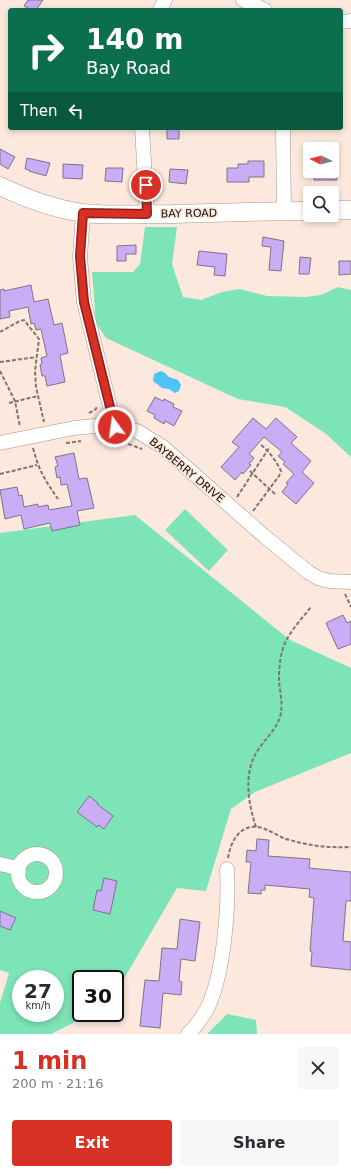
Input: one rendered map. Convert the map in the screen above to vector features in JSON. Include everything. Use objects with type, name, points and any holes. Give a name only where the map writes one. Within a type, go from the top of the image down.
[{"type":"main road","name":"BAY ROAD","points":[[0,186],[25,198],[47,205],[83,213],[147,214],[303,211]]},
{"type":"main road","points":[[339,210],[351,210]]},
{"type":"street","points":[[243,0],[261,8]]},
{"type":"street","points":[[142,130],[147,214]]},
{"type":"street","points":[[283,130],[284,211]]},
{"type":"street","points":[[83,213],[80,256],[84,302],[113,433]]},
{"type":"street","name":"BAYBERRY DRIVE","points":[[0,443],[85,427],[101,426],[113,433],[137,432],[163,447],[264,536],[308,572],[318,578],[350,588]]},
{"type":"street","points":[[0,864],[19,870]]},
{"type":"street","points":[[188,1034],[201,1019],[212,998],[221,958],[227,907],[228,869]]},
{"type":"path","points":[[0,332],[24,320],[39,339],[35,371],[36,387],[44,422],[50,421]]},
{"type":"path","points":[[0,362],[37,357]]},
{"type":"path","points":[[0,373],[15,401],[20,427],[14,428]]},
{"type":"path","points":[[9,402],[38,396]]},
{"type":"path","points":[[82,415],[96,409],[98,404]]},
{"type":"path","points":[[113,433],[143,450]]},
{"type":"path","points":[[62,444],[84,440]]},
{"type":"path","points":[[253,511],[270,489],[281,471],[278,463],[268,449],[261,445]]},
{"type":"path","points":[[27,450],[33,447],[37,465],[58,499]]},
{"type":"path","points":[[237,497],[268,449]]},
{"type":"path","points":[[0,474],[37,465]]},
{"type":"path","points":[[250,471],[276,495]]},
{"type":"path","points":[[350,588],[344,593],[351,608]]},
{"type":"path","points":[[256,827],[250,801],[250,764],[258,750],[275,728],[280,717],[282,696],[279,678],[280,662],[286,640],[311,607]]},
{"type":"path","points":[[228,869],[230,849],[236,836],[245,828],[256,827],[288,840],[311,845],[351,847]]},
{"type":"green space","points":[[145,227],[177,227],[172,264],[183,297],[201,300],[222,292],[240,289],[267,296],[306,297],[321,295],[338,287],[351,290],[351,457],[325,433],[285,407],[238,399],[106,338],[96,323],[92,272],[133,272],[140,264]]},
{"type":"green space","points":[[185,509],[228,550],[209,571],[165,530]]},
{"type":"green space","points":[[135,515],[290,640],[351,668],[351,753],[255,792],[231,809],[206,891],[177,888],[124,979],[124,970],[72,970],[72,1022],[75,1022],[51,1034],[0,1034],[0,1003],[9,973],[0,970],[0,533]]},
{"type":"green space","points":[[227,1014],[256,1020],[257,1034],[207,1034]]},
{"type":"water","points":[[161,371],[169,377],[178,380],[181,385],[179,391],[175,393],[169,389],[162,388],[153,381],[154,374]]},
{"type":"building","points":[[28,0],[43,0],[37,8],[28,8],[24,6]]},
{"type":"building","points":[[167,130],[179,130],[179,139],[167,139]]},
{"type":"building","points":[[0,149],[15,157],[8,169],[0,164]]},
{"type":"building","points":[[27,158],[50,163],[46,176],[25,169]]},
{"type":"building","points":[[248,161],[264,161],[264,177],[249,177],[249,182],[227,182],[227,168],[238,168],[238,164],[248,164]]},
{"type":"building","points":[[63,164],[83,165],[82,179],[63,178]]},
{"type":"building","points":[[106,168],[123,168],[122,182],[105,181]]},
{"type":"building","points":[[170,169],[188,170],[186,184],[169,182]]},
{"type":"building","points":[[314,178],[337,178],[337,180],[314,180]]},
{"type":"building","points":[[263,237],[284,241],[281,271],[269,270],[271,247],[262,246]]},
{"type":"building","points":[[136,245],[136,254],[126,254],[126,261],[117,261],[117,246]]},
{"type":"building","points":[[199,251],[227,254],[225,276],[214,275],[215,267],[197,265]]},
{"type":"building","points":[[300,257],[311,258],[309,274],[299,274]]},
{"type":"building","points":[[339,261],[351,261],[351,274],[339,275]]},
{"type":"building","points":[[31,285],[34,302],[48,299],[54,325],[62,323],[68,353],[60,355],[65,382],[47,386],[45,376],[42,376],[40,365],[42,364],[41,358],[47,356],[41,329],[36,330],[34,323],[31,324],[28,307],[9,311],[10,317],[0,319],[0,290],[4,289],[4,291]]},
{"type":"building","points":[[155,397],[163,401],[164,399],[174,404],[173,407],[182,411],[174,426],[165,421],[164,424],[154,418],[155,415],[147,411]]},
{"type":"building","points":[[253,418],[266,429],[276,418],[297,437],[291,443],[311,461],[302,472],[314,483],[296,504],[282,492],[288,484],[286,483],[294,474],[283,464],[285,462],[278,456],[282,452],[264,437],[249,454],[254,458],[249,464],[251,465],[235,480],[221,467],[239,447],[232,442]]},
{"type":"building","points":[[74,453],[79,479],[87,478],[94,508],[77,511],[80,525],[52,531],[50,523],[24,529],[21,515],[5,519],[0,490],[17,487],[19,496],[22,495],[24,507],[38,504],[38,507],[48,505],[49,510],[72,506],[67,484],[61,485],[60,477],[57,478],[55,467],[58,466],[55,457]]},
{"type":"building","points":[[343,615],[347,623],[351,621],[351,644],[338,649],[326,623]]},
{"type":"building","points":[[89,796],[113,816],[104,829],[99,825],[97,827],[77,812]]},
{"type":"building","points":[[257,839],[269,840],[268,856],[310,859],[309,868],[351,872],[351,901],[346,901],[343,941],[351,942],[351,970],[311,966],[312,951],[310,951],[314,898],[309,897],[310,889],[265,885],[265,890],[261,890],[261,894],[248,893],[251,862],[246,862],[247,850],[256,851]]},
{"type":"building","points":[[104,878],[117,881],[110,914],[93,910],[97,890],[101,891]]},
{"type":"building","points":[[0,911],[16,918],[10,930],[0,926]]},
{"type":"building","points":[[180,919],[200,922],[195,961],[181,959],[179,981],[182,982],[181,995],[163,993],[160,1028],[140,1026],[145,980],[159,981],[162,948],[177,949]]},
{"type":"route","points":[[115,427],[84,302],[80,256],[83,213],[147,214],[146,185]]}]
